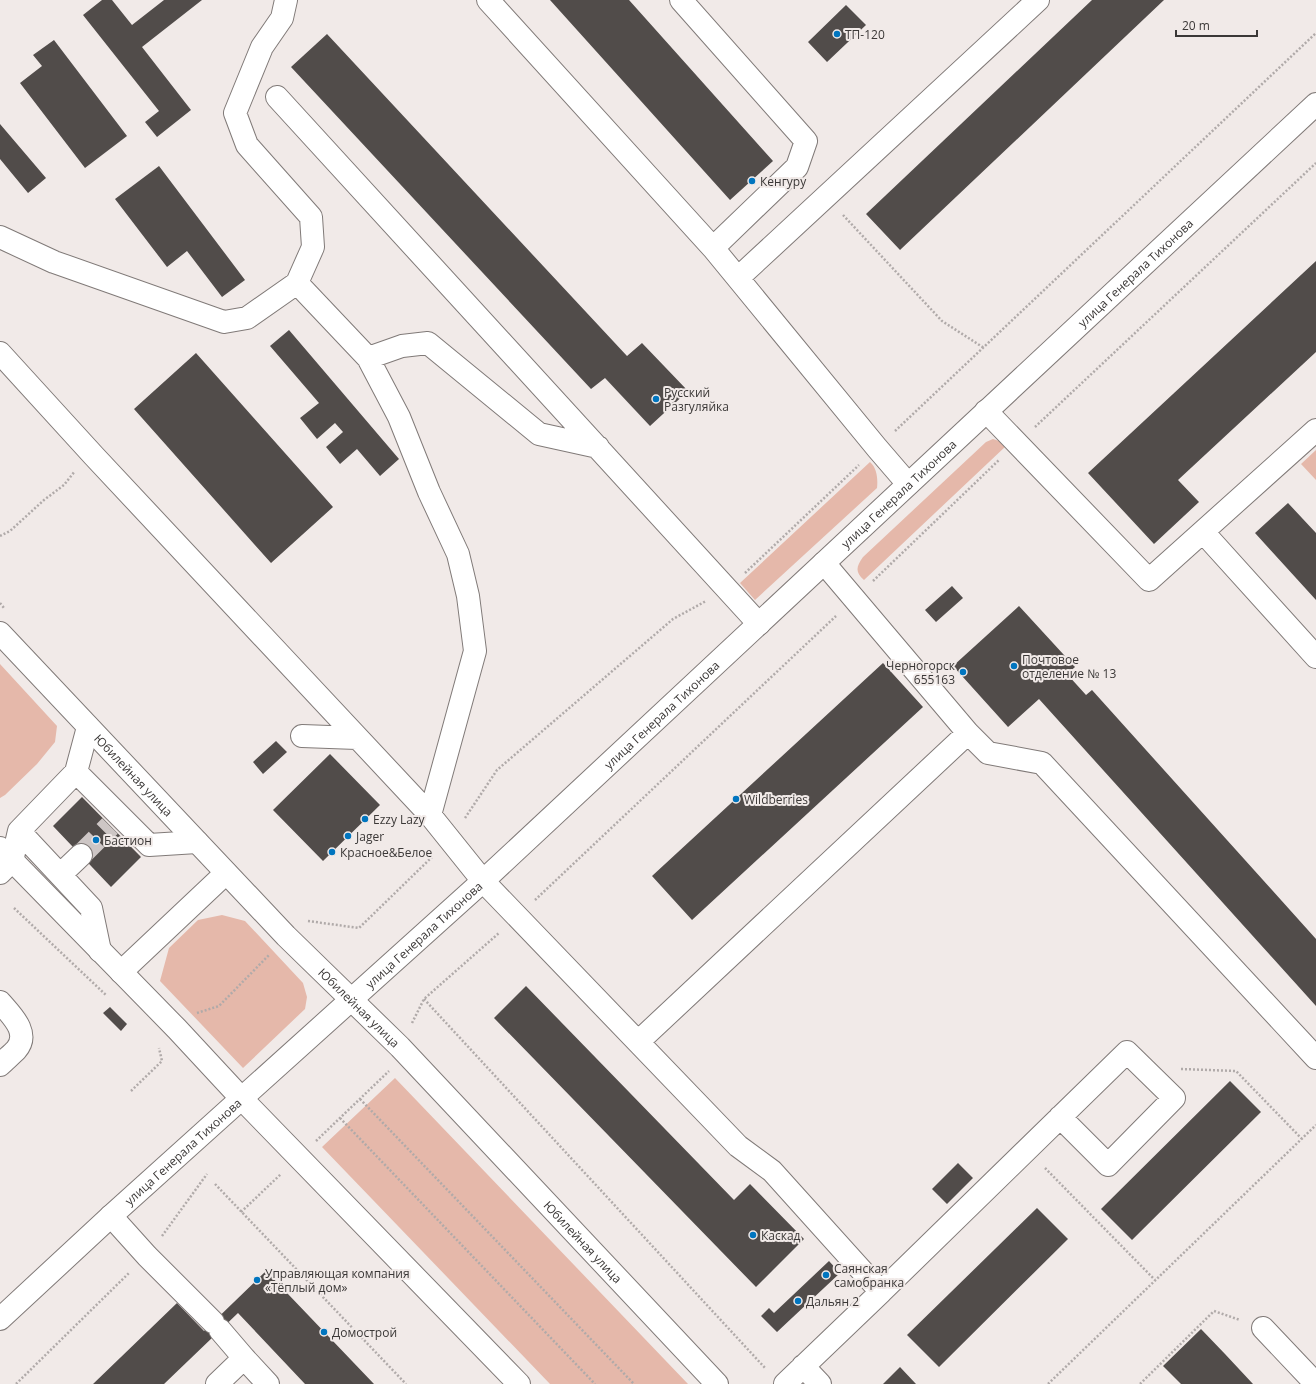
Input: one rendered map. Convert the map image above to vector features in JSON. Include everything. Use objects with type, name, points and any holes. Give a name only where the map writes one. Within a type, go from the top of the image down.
[{"type":"main road","points":[[0,237],[54,262],[224,322],[247,318],[297,283],[312,247],[311,217],[247,145],[235,113],[262,47],[282,18],[286,0]]},
{"type":"main road","points":[[488,0],[713,248],[908,484]]},
{"type":"main road","points":[[738,278],[1038,0]]},
{"type":"main road","points":[[683,1],[806,141],[797,167],[713,248]]},
{"type":"main road","points":[[277,97],[759,624]]},
{"type":"main road","name":"улица Генерала Тихонова","points":[[0,1320],[111,1216],[483,881],[1316,104]]},
{"type":"main road","points":[[297,283],[368,358],[399,417],[429,492],[458,554],[469,604],[475,651],[430,815]]},
{"type":"main road","points":[[368,358],[402,346],[428,343],[540,434],[598,447]]},
{"type":"main road","points":[[0,353],[94,456],[430,815],[483,881],[738,1146],[772,1171],[881,1292]]},
{"type":"main road","points":[[986,411],[1149,580],[1316,430]]},
{"type":"main road","points":[[1203,532],[1316,657]]},
{"type":"main road","points":[[824,563],[968,732],[988,753],[1042,764],[1316,1058]]},
{"type":"main road","name":"Юбилейная улица","points":[[0,633],[286,936],[400,1047],[717,1384]]},
{"type":"main road","points":[[88,726],[76,772],[19,831],[4,861],[121,972],[177,1029],[242,1099],[519,1384]]},
{"type":"main road","points":[[638,1042],[968,732]]},
{"type":"main road","points":[[302,736],[358,738]]},
{"type":"main road","points":[[76,772],[115,821],[149,845],[197,842]]},
{"type":"main road","points":[[19,831],[91,908],[100,951]]},
{"type":"main road","points":[[60,875],[81,855]]},
{"type":"main road","points":[[121,972],[226,873]]},
{"type":"main road","points":[[0,1002],[20,1028],[22,1037],[17,1048],[0,1065]]},
{"type":"main road","points":[[777,1378],[803,1366],[1127,1052],[1174,1098],[1108,1165],[1060,1117]]},
{"type":"main road","points":[[111,1216],[147,1256],[217,1326],[268,1384]]},
{"type":"main road","points":[[1263,1328],[1316,1384]]},
{"type":"main road","points":[[217,1384],[244,1358]]},
{"type":"main road","points":[[803,1366],[820,1384]]},
{"type":"path","points":[[359,928],[450,840],[497,770],[673,619],[728,590],[1316,33]]},
{"type":"path","points":[[825,197],[942,321],[984,348]]},
{"type":"path","points":[[0,536],[10,531],[64,484],[76,470],[94,456]]},
{"type":"path","points":[[14,908],[108,997]]},
{"type":"path","points":[[192,1015],[219,1006],[274,950]]},
{"type":"path","points":[[241,1212],[391,1070],[400,1047],[424,999],[777,1378]]},
{"type":"path","points":[[131,1091],[162,1061],[159,1047]]},
{"type":"path","points":[[1143,1067],[1236,1071],[1302,1139]]},
{"type":"path","points":[[360,1099],[634,1384]]},
{"type":"path","points":[[340,1118],[595,1384]]},
{"type":"path","points":[[1048,1384],[1316,1125]]},
{"type":"path","points":[[1027,1150],[1155,1280]]},
{"type":"path","points":[[16,1384],[147,1256],[206,1174]]},
{"type":"path","points":[[215,1184],[406,1384]]},
{"type":"path","points":[[1140,1384],[1214,1311],[1263,1328]]},
{"type":"shaded area","points":[[993,439],[1006,446],[864,580],[858,572],[859,564],[863,557],[986,442]]},
{"type":"shaded area","points":[[1316,450],[1316,480],[1301,464]]},
{"type":"shaded area","points":[[870,462],[874,467],[876,474],[877,488],[755,600],[740,583]]},
{"type":"shaded area","points":[[0,664],[57,726],[55,742],[37,764],[0,798]]},
{"type":"shaded area","points":[[222,915],[245,921],[303,983],[307,997],[305,1009],[243,1068],[160,981],[169,948],[198,920]]},
{"type":"shaded area","points":[[395,1078],[688,1384],[550,1384],[322,1147]]},
{"type":"building","points":[[102,0],[112,0],[132,25],[164,0],[202,0],[142,47],[191,110],[157,137],[145,122],[159,111],[83,15]]},
{"type":"building","points":[[550,0],[629,0],[773,161],[730,200]]},
{"type":"building","points":[[1092,0],[1164,0],[900,250],[866,214]]},
{"type":"building","name":"ТП-120","points":[[846,5],[866,25],[827,62],[808,42]]},
{"type":"building","points":[[327,34],[627,356],[642,343],[688,391],[650,426],[605,378],[591,389],[291,67]]},
{"type":"building","points":[[54,40],[127,136],[85,168],[20,83],[42,66],[33,55]]},
{"type":"building","points":[[0,124],[46,178],[28,193],[0,159]]},
{"type":"building","points":[[159,166],[245,280],[222,297],[187,251],[167,267],[115,199]]},
{"type":"building","points":[[1316,261],[1316,352],[1178,480],[1199,502],[1154,544],[1088,473]]},
{"type":"building","points":[[289,330],[399,459],[380,476],[357,449],[340,464],[326,447],[343,432],[335,423],[317,439],[300,418],[319,403],[270,346]]},
{"type":"building","points":[[196,353],[333,507],[271,563],[134,409]]},
{"type":"building","points":[[1288,503],[1316,533],[1316,600],[1255,533]]},
{"type":"building","points":[[952,586],[963,598],[936,622],[925,610]]},
{"type":"building","points":[[1019,606],[1075,667],[1067,674],[1086,695],[1092,690],[1316,939],[1316,1006],[1039,699],[1008,727],[953,666]]},
{"type":"building","points":[[883,663],[923,707],[692,920],[652,876]]},
{"type":"building","points":[[276,741],[287,752],[263,774],[253,762]]},
{"type":"building","points":[[330,754],[380,805],[323,861],[273,810]]},
{"type":"building","name":"Бастион","points":[[82,797],[141,857],[111,887],[53,826]]},
{"type":"building","points":[[526,986],[734,1200],[750,1184],[804,1239],[756,1287],[494,1018]]},
{"type":"building","points":[[110,1007],[127,1024],[121,1031],[103,1013]]},
{"type":"building","points":[[1230,1081],[1261,1112],[1132,1240],[1101,1209]]},
{"type":"building","points":[[958,1163],[973,1178],[947,1204],[932,1189]]},
{"type":"building","points":[[1037,1208],[1068,1239],[939,1367],[907,1335]]},
{"type":"building","points":[[829,1261],[840,1273],[777,1332],[761,1316],[769,1308],[774,1313]]},
{"type":"building","points":[[266,1271],[374,1384],[305,1384],[238,1313],[164,1384],[93,1384],[177,1303],[204,1331]]},
{"type":"building","points":[[1201,1329],[1253,1384],[1181,1384],[1163,1366]]},
{"type":"building","points":[[900,1367],[916,1384],[883,1384]]},
{"type":"tunnel","points":[[81,855],[110,826]]},
{"type":"place","name":"ТП-120","points":[[837,34]]},
{"type":"place","name":"Кенгуру","points":[[752,181]]},
{"type":"place","name":"Русский Разгуляйка","points":[[656,399]]},
{"type":"place","name":"Почтовое отделение № 13","points":[[1014,666]]},
{"type":"place","name":"Черногорск 655163","points":[[963,672]]},
{"type":"place","name":"Wildberries","points":[[736,799]]},
{"type":"place","name":"Ezzy Lazy","points":[[365,819]]},
{"type":"place","name":"Jager","points":[[348,836]]},
{"type":"place","name":"Бастион","points":[[96,840]]},
{"type":"place","name":"Красное&Белое","points":[[332,852]]},
{"type":"place","name":"Каскад","points":[[753,1235]]},
{"type":"place","name":"Саянская самобранка","points":[[826,1275]]},
{"type":"place","name":"Управляющая компания «Тёплый дом»","points":[[257,1280]]},
{"type":"place","name":"Дальян 2","points":[[798,1301]]},
{"type":"place","name":"Домострой","points":[[324,1332]]}]
